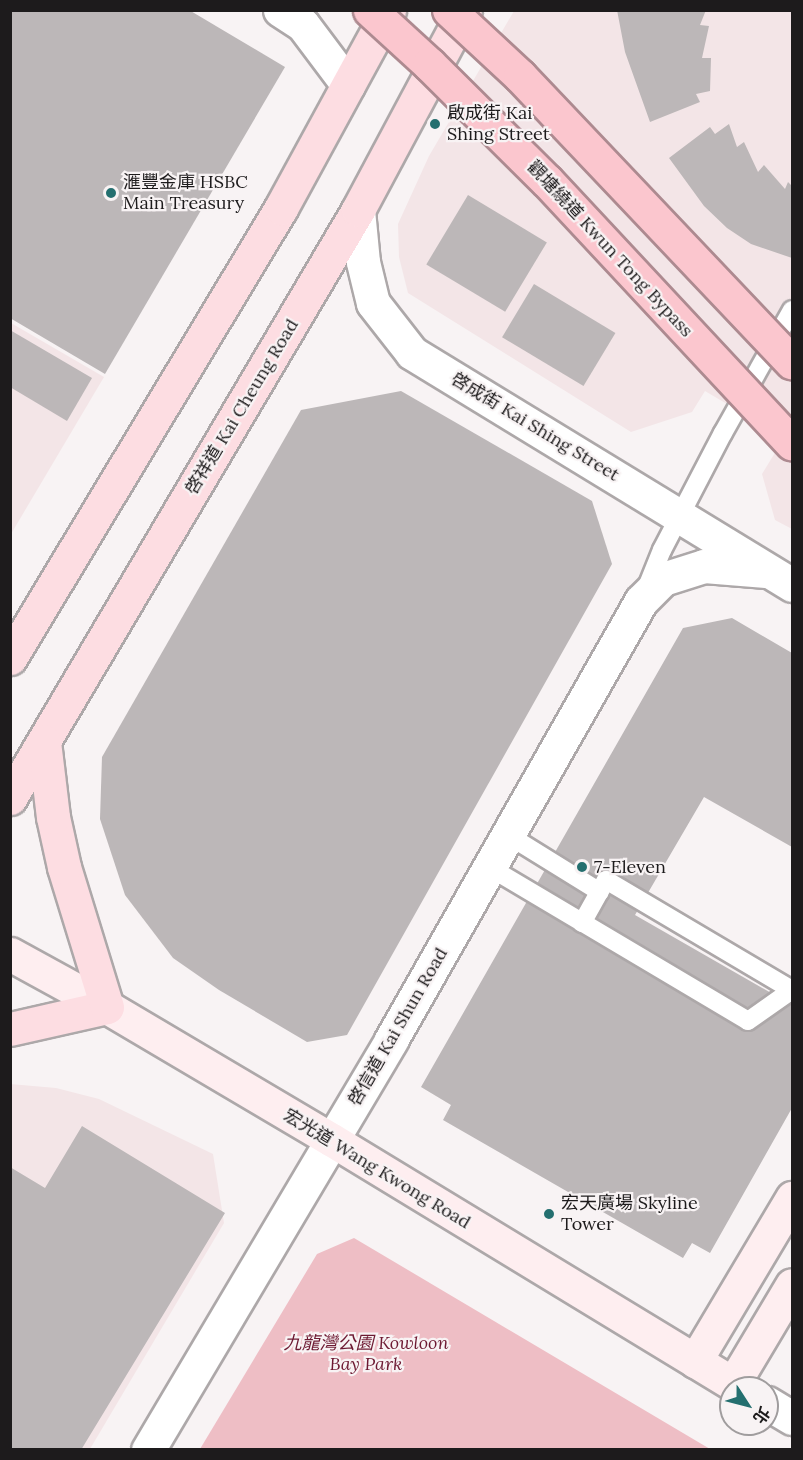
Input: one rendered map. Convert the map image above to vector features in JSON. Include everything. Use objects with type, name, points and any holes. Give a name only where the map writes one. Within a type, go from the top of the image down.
[{"type":"highway","name":"觀塘繞道 Kwun Tong Bypass","points":[[370,10],[429,64],[547,182],[792,444]]},
{"type":"highway","points":[[449,10],[520,76],[792,363]]},
{"type":"main road","points":[[10,658],[281,208],[389,10]]},
{"type":"main road","name":"啓祥道 Kai Cheung Road","points":[[10,798],[358,210],[465,10]]},
{"type":"main road","points":[[10,1029],[107,1007],[64,867],[53,817],[44,742]]},
{"type":"main road","name":"宏光道 Wang Kwong Road","points":[[10,954],[107,1007],[332,1140],[720,1376]]},
{"type":"main road","points":[[695,1361],[792,1198]]},
{"type":"main road","points":[[742,1376],[792,1285]]},
{"type":"street","points":[[280,10],[303,25],[348,85]]},
{"type":"street","name":"啓成街 Kai Shing Street","points":[[358,210],[363,262],[373,303],[412,353],[779,578]]},
{"type":"street","name":"啓信道 Kai Shun Road","points":[[148,1449],[332,1140],[641,601],[663,579],[704,566],[779,578]]},
{"type":"street","points":[[779,1410],[792,1418]]},
{"type":"lane","name":"啓信道 Kai Shun Road","points":[[641,601],[680,516],[792,310]]},
{"type":"lane","points":[[508,835],[600,892]]},
{"type":"lane","points":[[489,867],[582,923],[748,1021],[792,990],[606,880],[582,923]]},
{"type":"shaded area","points":[[514,11],[792,11],[792,529],[775,520],[762,474],[784,438],[705,391],[692,412],[631,432],[408,293],[399,257],[398,224],[429,156]]},
{"type":"shaded area","points":[[11,323],[104,377],[11,534]]},
{"type":"shaded area","points":[[10,1084],[56,1088],[99,1099],[213,1154],[224,1223],[90,1449],[11,1449]]},
{"type":"green space","name":"九龍灣公園 Kowloon Bay Park","points":[[354,1238],[710,1449],[200,1449],[317,1254]]},
{"type":"building","name":"滙豐金庫 HSBC Main Treasury","points":[[10,10],[189,10],[285,67],[105,374],[10,318]]},
{"type":"building","points":[[617,10],[706,10],[700,25],[709,26],[702,58],[711,58],[710,91],[696,94],[700,102],[650,122],[625,52]]},
{"type":"building","points":[[729,124],[737,147],[744,142],[758,172],[764,165],[785,189],[788,182],[792,186],[792,258],[751,244],[727,228],[704,206],[669,158],[710,127],[715,134]]},
{"type":"building","points":[[468,195],[547,242],[505,312],[426,264]]},
{"type":"building","points":[[534,284],[615,333],[583,386],[502,337]]},
{"type":"building","points":[[10,330],[92,378],[67,421],[10,387]]},
{"type":"building","points":[[401,391],[592,501],[612,564],[347,1035],[307,1042],[219,990],[173,958],[125,895],[100,819],[102,757],[301,410]]},
{"type":"building","name":"宏天廣場 Skyline Tower","points":[[732,618],[792,653],[792,847],[704,797],[635,915],[792,1005],[792,1108],[710,1253],[692,1243],[683,1258],[443,1120],[451,1105],[421,1087],[683,628]]},
{"type":"building","points":[[82,1126],[225,1213],[81,1450],[10,1450],[10,1167],[45,1188]]},
{"type":"place","name":"啟成街 Kai Shing Street","points":[[435,124]]},
{"type":"place","name":"滙豐金庫 HSBC Main Treasury","points":[[111,193]]},
{"type":"place","name":"7-Eleven","points":[[582,867]]},
{"type":"place","name":"宏天廣場 Skyline Tower","points":[[549,1214]]}]
